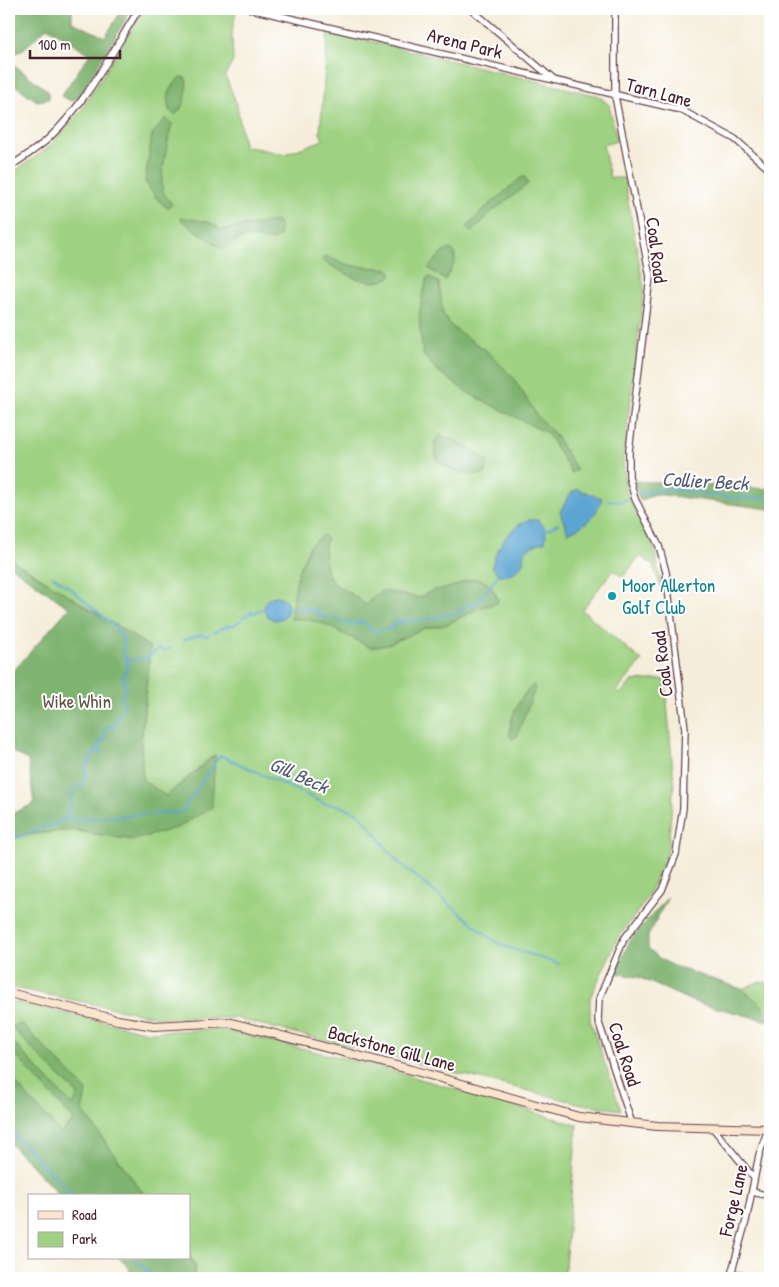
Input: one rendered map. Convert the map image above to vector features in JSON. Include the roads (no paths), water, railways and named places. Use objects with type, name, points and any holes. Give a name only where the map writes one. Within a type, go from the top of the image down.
[{"type":"street","points":[[9,167],[44,142],[72,113],[139,9]]},
{"type":"street","name":"Arena Park","points":[[251,9],[433,50],[555,82]]},
{"type":"street","points":[[472,9],[555,82]]},
{"type":"street","name":"Coal Road","points":[[616,9],[615,96],[650,277],[629,451],[629,477],[635,499],[659,546],[666,572],[685,729],[683,808],[676,854],[662,890],[624,938],[599,999],[598,1020],[632,1124]]},
{"type":"street","name":"Tarn Lane","points":[[555,82],[681,110],[735,139],[770,170]]},
{"type":"street","name":"Backstone Gill Lane","points":[[9,993],[118,1020],[154,1026],[228,1022],[412,1070],[572,1115],[632,1124],[769,1129]]},
{"type":"street","points":[[712,1127],[754,1178]]},
{"type":"street","name":"Forge Lane","points":[[730,1278],[753,1192],[754,1178],[769,1129]]},
{"type":"street","points":[[753,1192],[770,1196]]},
{"type":"water","points":[[577,489],[602,498],[594,515],[580,527],[568,533],[560,512],[570,494]]},
{"type":"water","points":[[529,520],[538,520],[543,525],[546,532],[545,542],[536,544],[528,549],[524,554],[521,566],[516,571],[499,575],[492,567],[500,545],[510,532]]},
{"type":"water","points":[[276,596],[285,599],[288,608],[285,617],[276,620],[267,617],[264,608],[267,599]]},
{"type":"waterway","name":"Collier Beck","points":[[639,494],[665,489],[727,497],[770,498]]},
{"type":"waterway","name":"Collier Beck","points":[[608,500],[620,502],[629,498]]},
{"type":"waterway","name":"Collier Beck","points":[[544,531],[558,524]]},
{"type":"waterway","name":"Collier Beck","points":[[287,608],[304,607],[308,610],[319,610],[318,615],[352,625],[364,621],[374,633],[385,629],[392,629],[397,620],[402,624],[405,619],[419,621],[443,615],[457,614],[466,605],[478,602],[500,573]]},
{"type":"waterway","points":[[53,576],[69,587],[116,628],[123,638],[123,654],[127,661]]},
{"type":"waterway","name":"Collier Beck","points":[[214,632],[227,626],[235,625],[237,622],[242,621],[244,616],[248,616],[251,611],[253,614],[258,610],[266,609]]},
{"type":"waterway","name":"Collier Beck","points":[[183,640],[202,634],[205,636],[209,635]]},
{"type":"waterway","name":"Collier Beck","points":[[64,820],[71,806],[69,801],[78,785],[81,787],[84,783],[87,765],[96,749],[99,753],[102,751],[98,743],[106,739],[103,733],[107,726],[113,729],[115,721],[125,705],[121,697],[126,689],[123,684],[126,680],[123,675],[127,669],[127,661],[147,658],[159,648],[162,651],[171,648]]},
{"type":"waterway","name":"Gill Beck","points":[[9,841],[64,820],[182,812],[220,755],[326,804],[338,805],[360,814],[398,862],[489,937],[501,945],[559,964]]},
{"type":"waterway","points":[[9,1129],[71,1194]]},
{"type":"waterway","points":[[136,1260],[155,1278]]},
{"type":"place","name":"Moor Allerton Golf Club","points":[[612,596]]},
{"type":"park label","name":"Wike Whin","points":[[77,701]]}]
